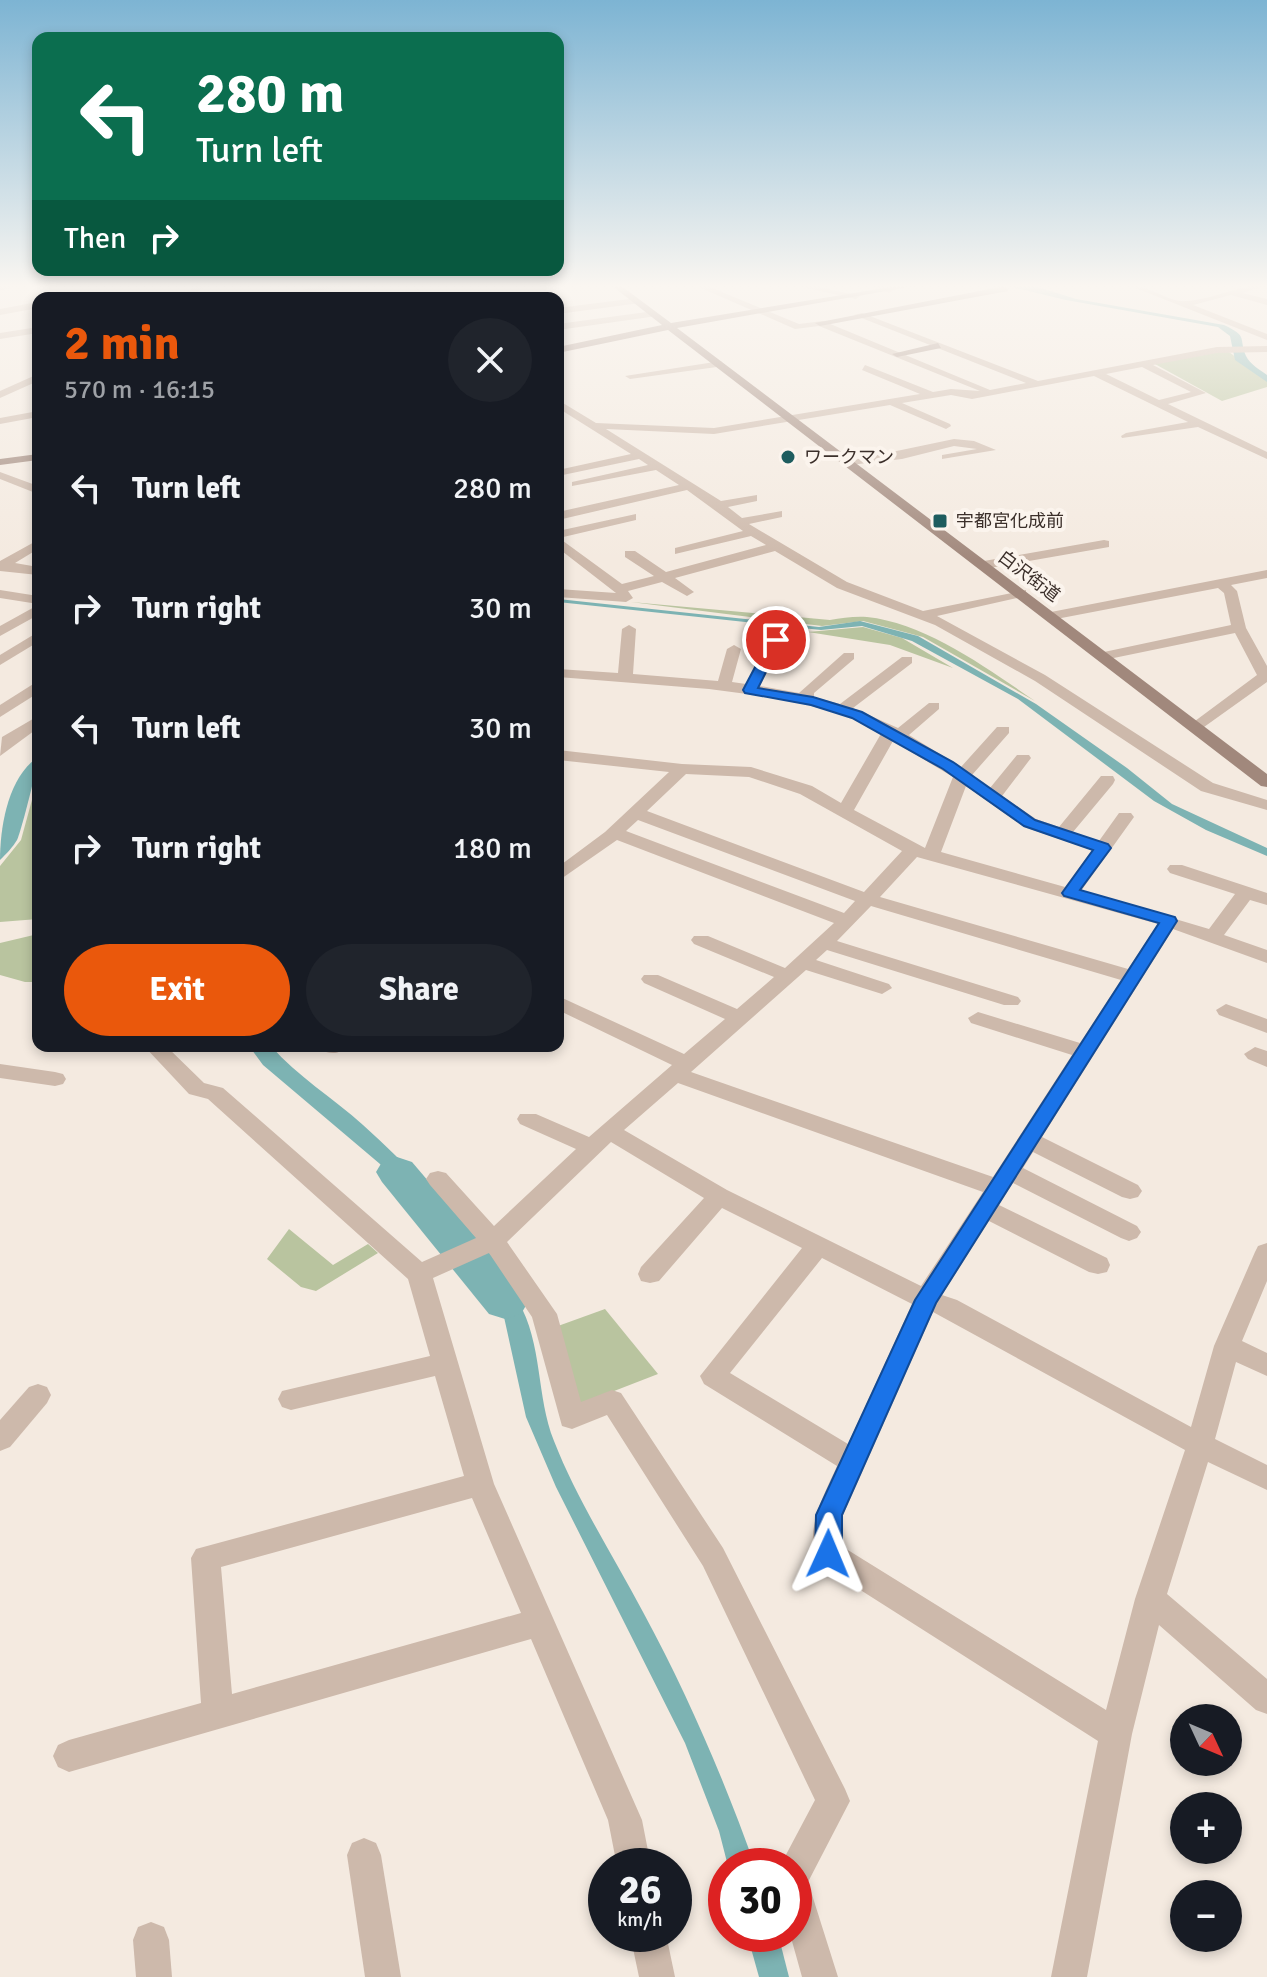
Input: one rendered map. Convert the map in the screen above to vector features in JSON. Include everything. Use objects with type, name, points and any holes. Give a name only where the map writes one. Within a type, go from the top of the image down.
[{"type":"main road","name":"白沢街道","points":[[738,377],[1267,782]]},
{"type":"main road","points":[[0,462],[32,458]]},
{"type":"street","points":[[888,377],[931,395]]},
{"type":"street","points":[[954,377],[992,393]]},
{"type":"street","points":[[1020,377],[1040,385]]},
{"type":"street","points":[[596,424],[714,431],[951,392],[972,396],[1076,377]]},
{"type":"street","points":[[1105,377],[1267,456]]},
{"type":"street","points":[[1158,403],[1201,393],[1170,377]]},
{"type":"street","points":[[1,394],[32,380]]},
{"type":"street","points":[[891,401],[946,426]]},
{"type":"street","points":[[564,406],[719,505],[753,532],[842,585],[923,615],[1040,678],[1207,787],[1267,805]]},
{"type":"street","points":[[564,417],[578,414]]},
{"type":"street","points":[[0,421],[32,415]]},
{"type":"street","points":[[1126,436],[1201,423]]},
{"type":"street","points":[[1242,443],[1267,438]]},
{"type":"street","points":[[850,462],[919,452],[942,443],[971,441],[990,450],[946,457]]},
{"type":"street","points":[[564,472],[642,455]]},
{"type":"street","points":[[576,484],[659,466]]},
{"type":"street","points":[[5,477],[32,475]]},
{"type":"street","points":[[5,477],[32,488]]},
{"type":"street","points":[[564,515],[689,486]]},
{"type":"street","points":[[719,505],[753,498]]},
{"type":"street","points":[[740,522],[778,514]]},
{"type":"street","points":[[564,534],[632,517]]},
{"type":"street","points":[[680,551],[753,532]]},
{"type":"street","points":[[984,565],[1104,544]]},
{"type":"street","points":[[620,589],[778,546]]},
{"type":"street","points":[[564,547],[620,589],[626,598],[564,593]]},
{"type":"street","points":[[2,566],[32,548]]},
{"type":"street","points":[[630,554],[687,592]]},
{"type":"street","points":[[564,560],[577,557]]},
{"type":"street","points":[[2,566],[32,570]]},
{"type":"street","points":[[1051,616],[1267,574]]},
{"type":"street","points":[[1197,727],[1266,676],[1239,628],[1230,591],[1220,583]]},
{"type":"street","points":[[923,615],[1021,593]]},
{"type":"street","points":[[0,594],[32,599]]},
{"type":"street","points":[[0,632],[32,613]]},
{"type":"street","points":[[1104,656],[1239,628]]},
{"type":"street","points":[[625,679],[629,629]]},
{"type":"street","points":[[0,661],[32,640]]},
{"type":"street","points":[[750,690],[776,640]]},
{"type":"street","points":[[723,688],[734,649]]},
{"type":"street","points":[[806,700],[807,692],[849,656]]},
{"type":"street","points":[[841,710],[907,660]]},
{"type":"street","points":[[564,674],[750,690],[806,700],[857,715],[962,776],[1030,823],[1103,848]]},
{"type":"street","points":[[0,712],[32,690]]},
{"type":"street","points":[[844,812],[893,735],[934,706]]},
{"type":"street","points":[[0,751],[8,740],[32,725]]},
{"type":"street","points":[[419,1274],[493,1241],[601,1139],[795,969],[867,899],[922,852],[962,776],[1003,730]]},
{"type":"street","points":[[564,757],[682,769],[751,772],[806,790],[922,852],[1169,921],[1267,957]]},
{"type":"street","points":[[992,797],[1023,758]]},
{"type":"street","points":[[564,871],[615,833],[682,769]]},
{"type":"street","points":[[1062,834],[1107,780]]},
{"type":"street","points":[[636,813],[867,899],[1133,977]]},
{"type":"street","points":[[1070,893],[1125,817]]},
{"type":"street","points":[[615,833],[847,921]]},
{"type":"street","points":[[1176,869],[1267,899]]},
{"type":"street","points":[[1213,937],[1247,891]]},
{"type":"street","points":[[1116,1734],[828,1554],[829,1515],[926,1300],[1169,921]]},
{"type":"street","points":[[701,940],[795,969],[882,988]]},
{"type":"street","points":[[823,943],[1011,1001]]},
{"type":"street","points":[[651,979],[740,1018]]},
{"type":"street","points":[[564,1005],[682,1069],[997,1189],[1129,1232]]},
{"type":"street","points":[[1226,1010],[1267,1026]]},
{"type":"street","points":[[978,1018],[1085,1052]]},
{"type":"street","points":[[160,1052],[197,1089],[215,1093],[419,1274],[480,1484],[625,1820],[630,1848]]},
{"type":"street","points":[[0,1071],[55,1079]]},
{"type":"street","points":[[528,1119],[601,1139],[926,1300],[948,1307],[1200,1445],[1267,1478]]},
{"type":"street","points":[[1029,1140],[1130,1191]]},
{"type":"street","points":[[438,1179],[493,1241],[544,1314],[572,1418],[612,1401],[713,1557],[833,1801],[808,1848]]},
{"type":"street","points":[[997,1189],[1098,1265]]},
{"type":"street","points":[[650,1274],[719,1196]]},
{"type":"street","points":[[818,1246],[713,1376],[853,1461]]},
{"type":"street","points":[[1069,1977],[1116,1734],[1150,1599],[1200,1445],[1227,1346],[1267,1253]]},
{"type":"street","points":[[1227,1346],[1267,1365]]},
{"type":"street","points":[[291,1399],[444,1363]]},
{"type":"street","points":[[0,1439],[38,1395]]},
{"type":"street","points":[[218,1713],[206,1558],[480,1484]]},
{"type":"street","points":[[1150,1599],[1267,1699]]},
{"type":"street","points":[[69,1756],[541,1622]]},
{"type":"street","points":[[364,1855],[383,1977]]},
{"type":"street","points":[[151,1940],[154,1977]]},
{"type":"street","points":[[812,1950],[820,1977]]},
{"type":"street","points":[[652,1952],[657,1977]]},
{"type":"green space","points":[[1179,377],[1262,377],[1267,381],[1267,387],[1222,401]]},
{"type":"green space","points":[[631,602],[830,620],[862,617],[889,621],[912,628],[956,649],[1035,701],[923,637],[863,621],[822,626]]},
{"type":"green space","points":[[863,627],[902,638],[953,668],[890,645],[808,632]]},
{"type":"green space","points":[[32,800],[32,919],[0,922],[0,866],[21,840]]},
{"type":"green space","points":[[32,935],[32,982],[0,975],[0,943]]},
{"type":"green space","points":[[289,1229],[333,1265],[368,1244],[378,1253],[316,1291],[301,1287],[267,1259]]},
{"type":"green space","points":[[605,1309],[658,1374],[578,1405],[558,1326]]},
{"type":"water","points":[[564,600],[819,627],[860,621],[918,636],[1036,704],[1172,804],[1267,848],[1267,856],[1206,830],[1154,801],[1018,699],[912,641],[862,626],[821,630],[564,603]]},
{"type":"water","points":[[32,762],[32,785],[19,834],[14,845],[0,860],[8,804],[19,777]]},
{"type":"water","points":[[253,1052],[277,1052],[383,1143],[467,1232],[518,1301],[532,1335],[548,1424],[563,1463],[690,1705],[748,1848],[723,1848],[685,1743],[556,1487],[526,1417],[502,1308],[454,1234],[380,1164],[263,1065]]},
{"type":"water","points":[[752,1952],[783,1952],[789,1977],[759,1977]]},
{"type":"waterway","points":[[397,1172],[505,1302]]},
{"type":"place","name":"ワークマン","points":[[788,457]]},
{"type":"place","name":"宇都宮化成前","points":[[940,521]]},
{"type":"route","points":[[776,640],[750,690],[813,701],[857,715],[948,765],[1030,823],[1103,848],[1070,893],[1169,921],[926,1300],[829,1515],[828,1554]]}]
